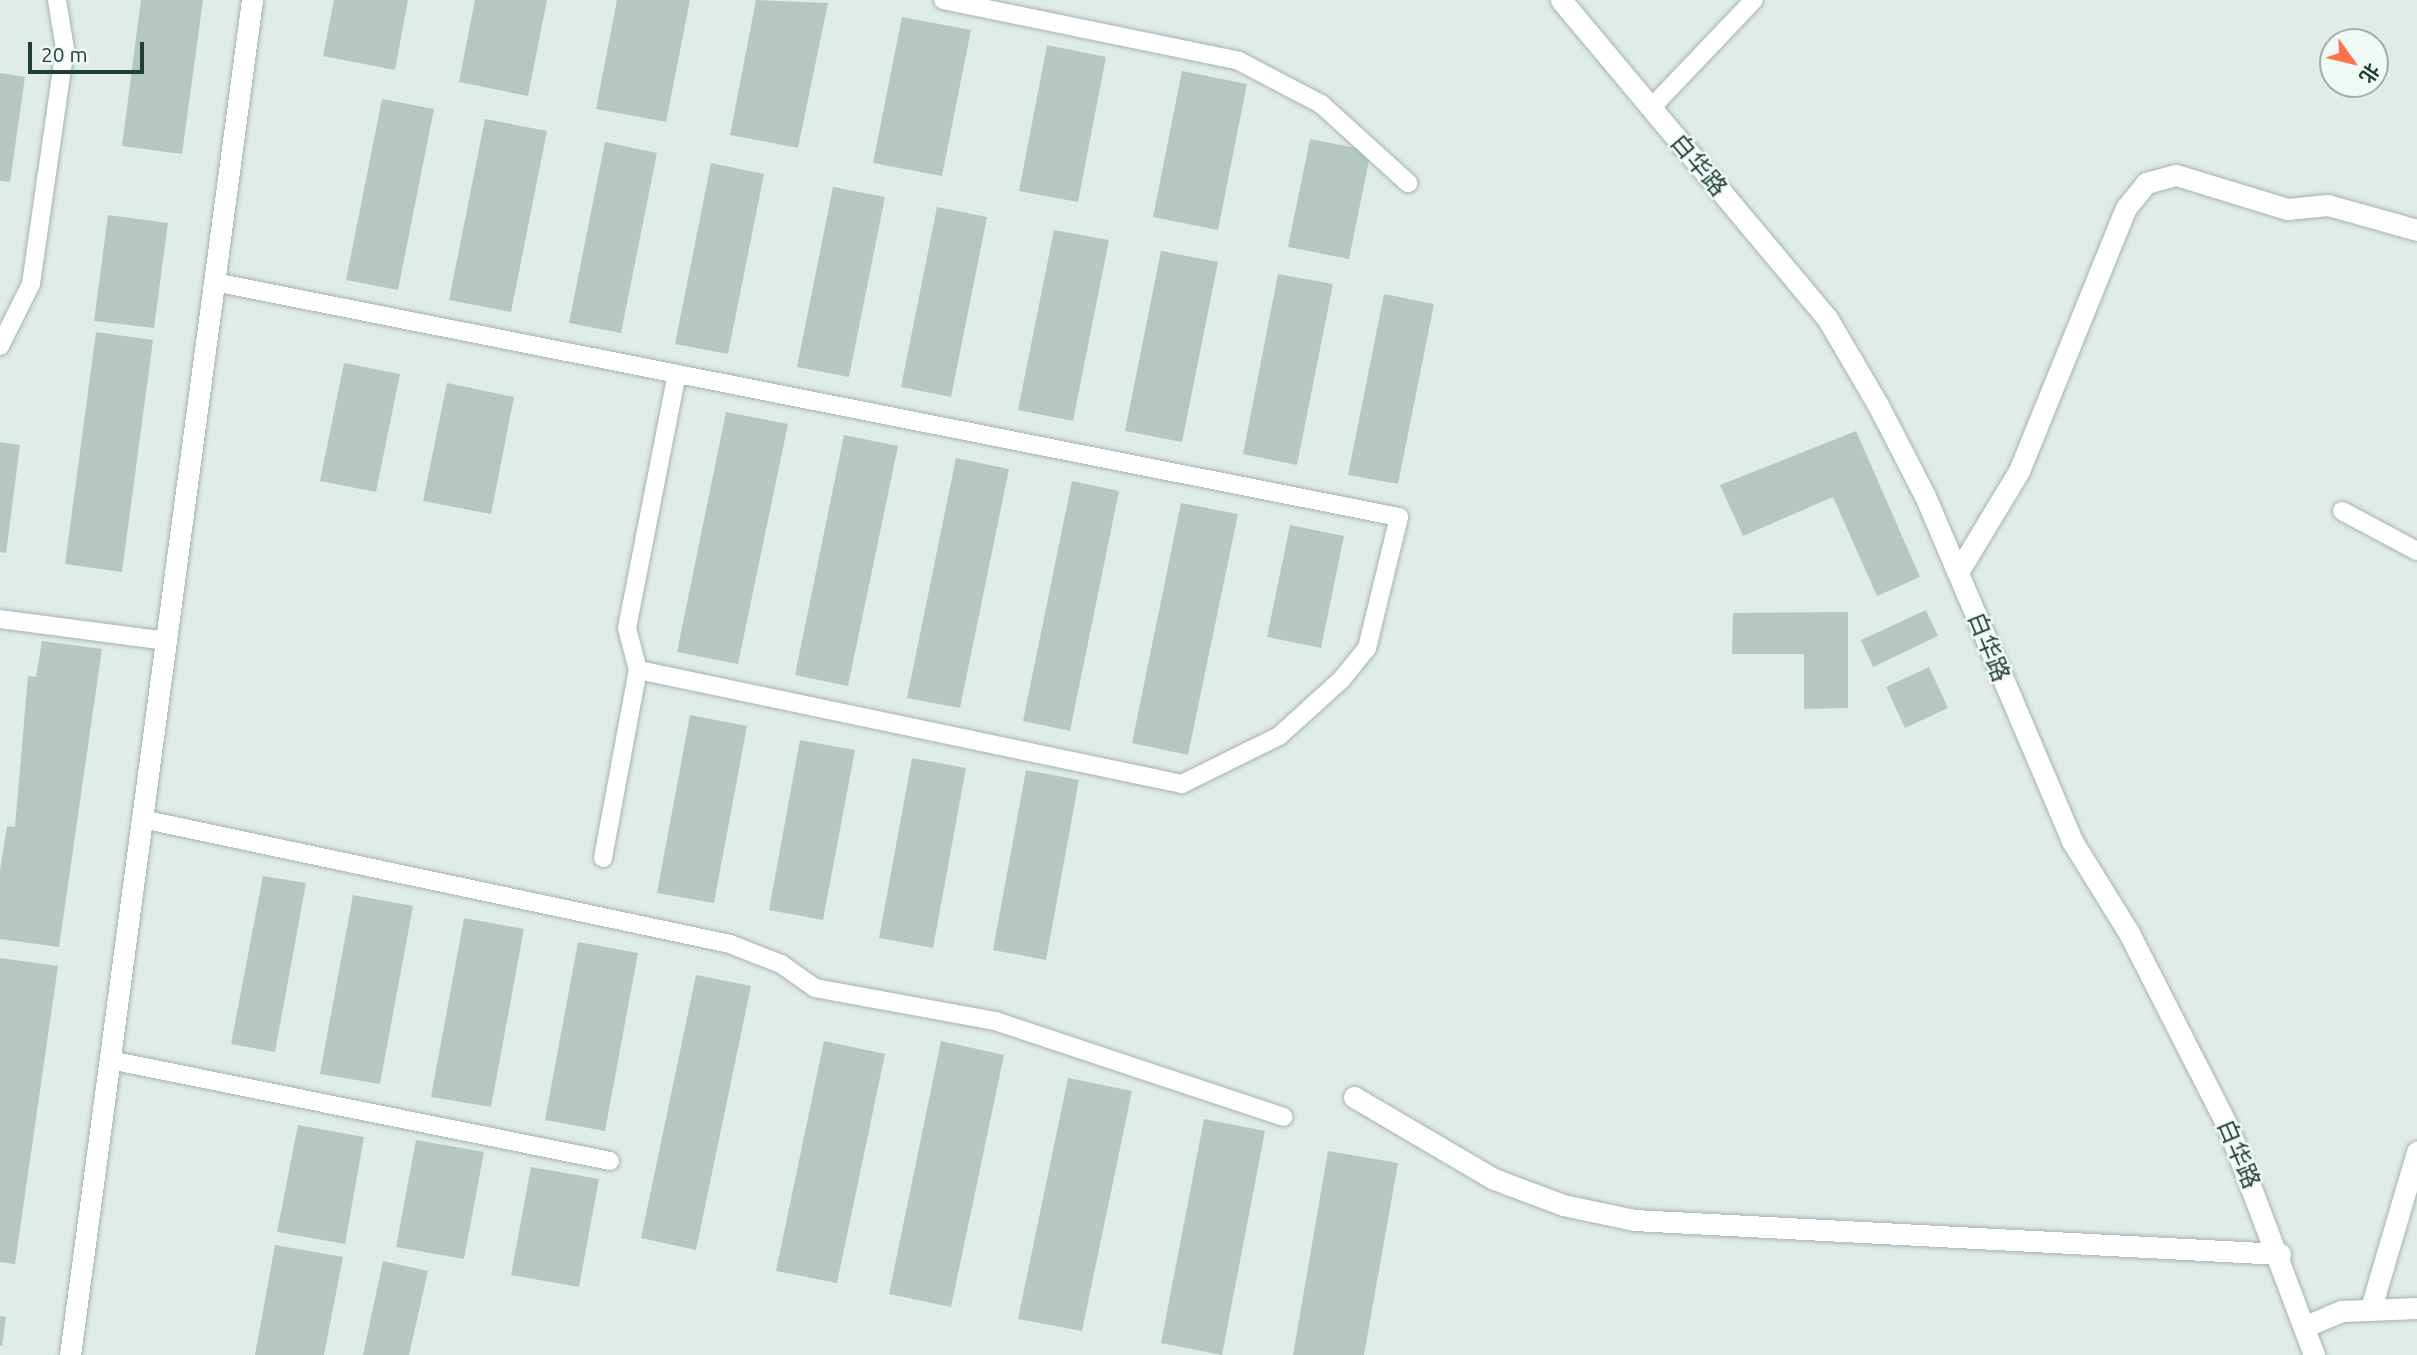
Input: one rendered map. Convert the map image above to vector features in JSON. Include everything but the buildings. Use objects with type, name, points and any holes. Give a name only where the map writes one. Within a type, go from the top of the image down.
[{"type":"street","points":[[70,1355],[251,0]]},
{"type":"street","name":"白华路","points":[[1561,0],[1827,317],[1878,405],[1958,572],[2072,841],[2181,1029],[2280,1254],[2314,1355]]},
{"type":"street","points":[[1958,572],[2001,507],[2126,208],[2146,183],[2176,175],[2287,209],[2328,205],[2417,230]]},
{"type":"street","points":[[1354,1097],[1494,1179],[1563,1205],[1634,1220],[2280,1254]]},
{"type":"street","points":[[2371,1308],[2417,1152]]},
{"type":"street","points":[[2306,1326],[2371,1308],[2417,1308]]},
{"type":"lane","points":[[0,346],[31,284],[65,49],[57,0]]},
{"type":"lane","points":[[943,0],[1239,61],[1321,104],[1408,183]]},
{"type":"lane","points":[[1651,108],[1754,0]]},
{"type":"lane","points":[[214,282],[1399,517],[1367,648],[1341,680],[1279,736],[1182,784],[638,670]]},
{"type":"lane","points":[[603,858],[638,670],[626,628],[677,374]]},
{"type":"lane","points":[[2342,511],[2417,551]]},
{"type":"lane","points":[[0,619],[166,641]]},
{"type":"lane","points":[[142,819],[730,944],[781,964],[815,988],[995,1021],[1283,1117]]},
{"type":"lane","points":[[110,1060],[610,1161]]}]
